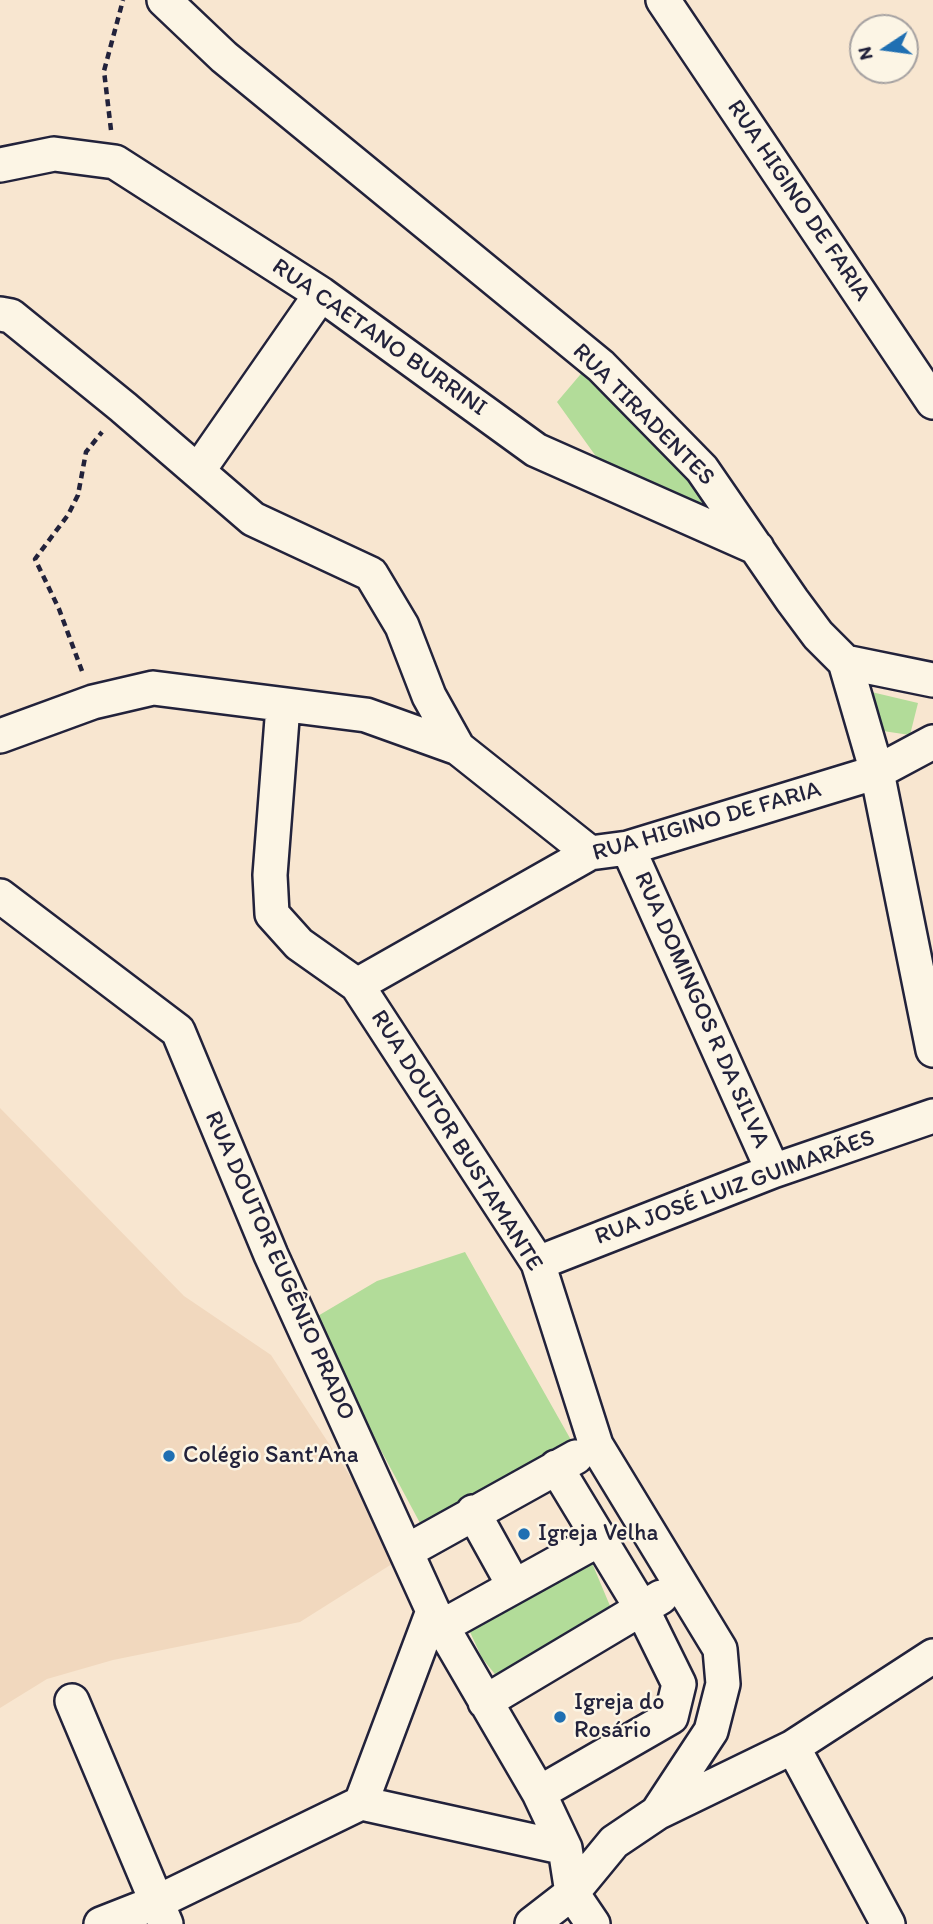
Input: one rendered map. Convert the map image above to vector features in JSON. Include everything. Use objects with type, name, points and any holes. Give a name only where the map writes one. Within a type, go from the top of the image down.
[{"type":"street","name":"RUA TIRADENTES","points":[[164,0],[223,57],[601,366],[702,469],[818,635],[845,662],[877,772],[933,1050]]},
{"type":"street","name":"RUA HIGINO DE FARIA","points":[[663,0],[933,402]]},
{"type":"street","name":"RUA CAETANO BURRINI","points":[[0,165],[54,154],[115,162],[321,294],[536,450],[757,548]]},
{"type":"street","points":[[198,471],[321,294]]},
{"type":"street","points":[[0,314],[11,317],[123,407],[253,519],[371,574],[402,625],[429,696],[458,748]]},
{"type":"street","points":[[845,662],[933,680]]},
{"type":"street","points":[[0,736],[93,702],[153,688],[366,715],[458,748],[590,853]]},
{"type":"street","name":"RUA DOUTOR BUSTAMANTE","points":[[283,706],[270,875],[272,914],[299,944],[358,985],[538,1263],[596,1445],[720,1649],[723,1684],[711,1731],[657,1813]]},
{"type":"street","name":"RUA HIGINO DE FARIA","points":[[358,985],[590,853],[628,848],[877,772],[933,742]]},
{"type":"street","name":"RUA DOMINGOS R DA SILVA","points":[[628,848],[773,1171]]},
{"type":"street","name":"RUA DOUTOR EUGÊNIO PRADO","points":[[0,895],[178,1031],[271,1255],[437,1619],[539,1793],[565,1848],[572,1893],[593,1924]]},
{"type":"street","name":"RUA JOSÉ LUIZ GUIMARÃES","points":[[538,1263],[773,1171],[933,1116]]},
{"type":"street","points":[[407,1551],[596,1445]]},
{"type":"street","points":[[539,1793],[671,1717],[679,1684],[642,1608],[556,1467]]},
{"type":"street","points":[[473,1512],[514,1586]]},
{"type":"street","points":[[101,1924],[161,1913],[361,1803],[437,1619],[514,1586],[600,1539]]},
{"type":"street","points":[[485,1702],[681,1585]]},
{"type":"street","points":[[532,1924],[572,1893],[614,1842],[657,1813],[793,1747],[933,1656]]},
{"type":"street","points":[[72,1701],[161,1913]]},
{"type":"street","points":[[793,1747],[888,1924]]},
{"type":"street","points":[[361,1803],[565,1848]]},
{"type":"path","points":[[115,162],[104,71],[123,0]]},
{"type":"path","points":[[93,702],[59,609],[35,559],[68,515],[78,495],[86,452],[123,407]]},
{"type":"shaded area","name":"Colégio Sant'Ana","points":[[0,1108],[184,1296],[271,1355],[403,1557],[300,1622],[113,1660],[47,1679],[0,1708]]},
{"type":"green space","points":[[591,362],[727,508],[697,518],[605,469],[557,402]]},
{"type":"green space","points":[[863,690],[918,703],[910,735],[876,730]]},
{"type":"green space","points":[[465,1252],[571,1440],[420,1523],[311,1320],[377,1281]]},
{"type":"green space","points":[[592,1563],[613,1613],[498,1678],[482,1658],[470,1632]]},
{"type":"place","name":"Colégio Sant'Ana","points":[[169,1456]]},
{"type":"place","name":"Igreja Velha","points":[[524,1534]]},
{"type":"place","name":"Igreja do Rosário","points":[[560,1717]]}]
